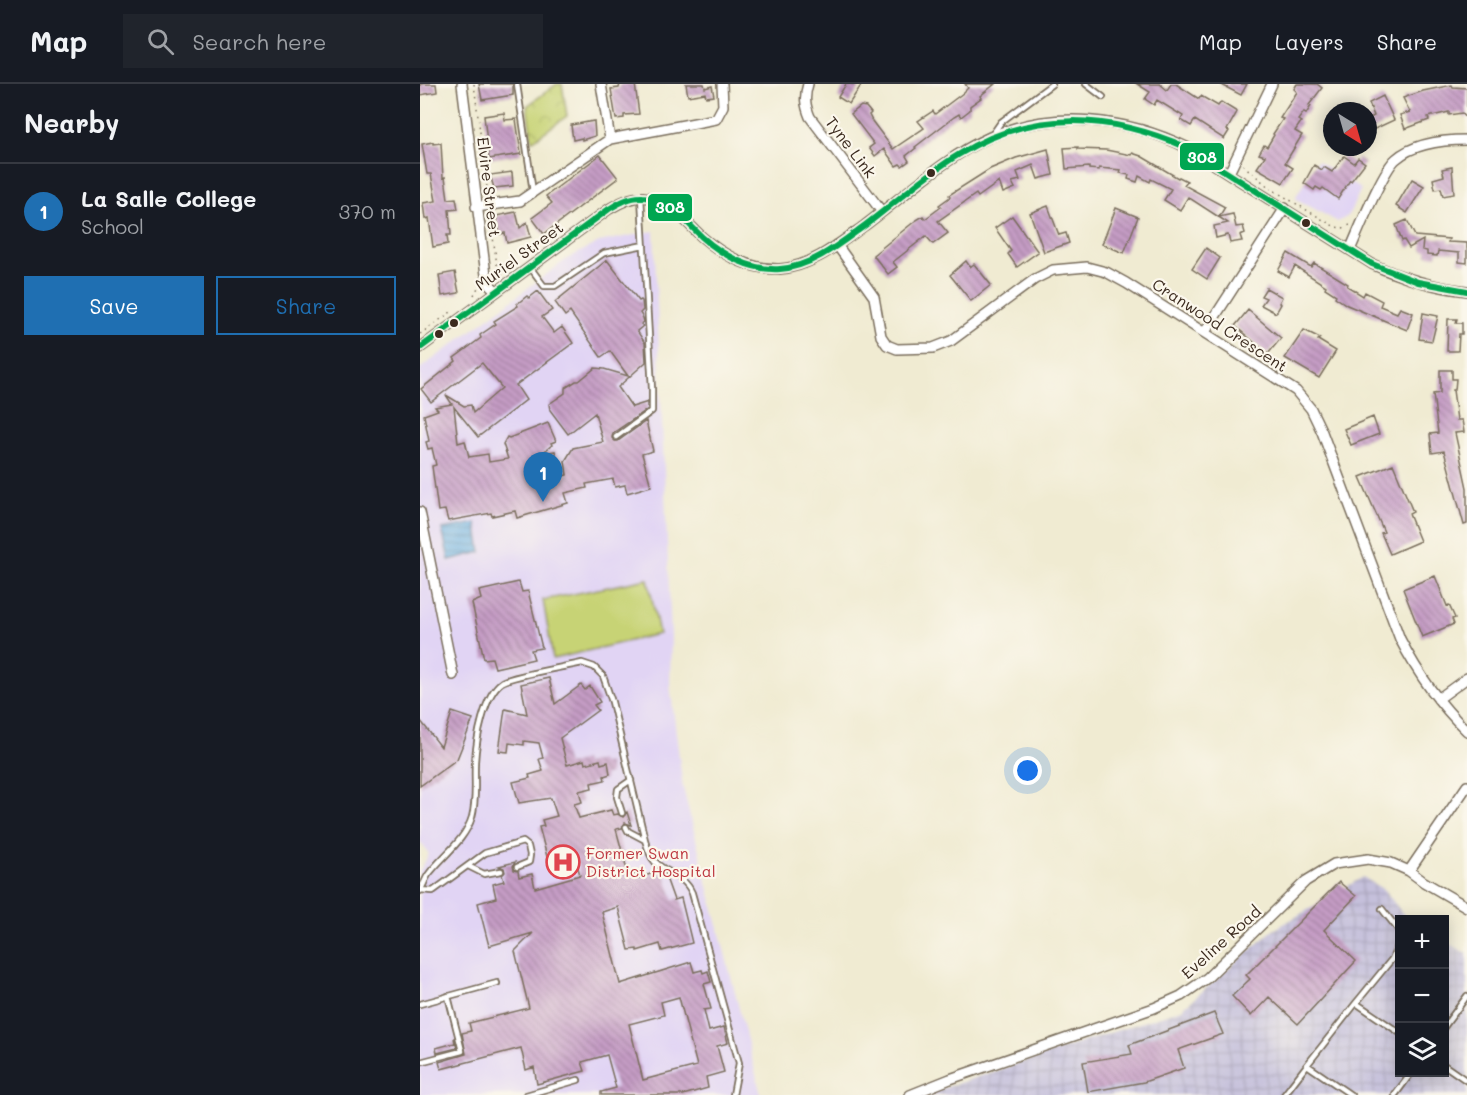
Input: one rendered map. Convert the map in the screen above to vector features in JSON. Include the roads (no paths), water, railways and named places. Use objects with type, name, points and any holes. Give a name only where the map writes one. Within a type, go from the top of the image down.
[{"type":"street","name":"Elvire Street","points":[[462,84],[486,275],[496,291]]},
{"type":"street","points":[[601,84],[610,139]]},
{"type":"street","points":[[476,207],[520,201],[610,139],[716,119],[723,106],[722,84]]},
{"type":"street","name":"Tyne Link","points":[[808,84],[805,96],[810,117],[882,212]]},
{"type":"street","points":[[1229,173],[1272,84]]},
{"type":"street","points":[[641,197],[651,199],[675,211],[724,254],[754,267],[780,269],[810,261],[837,245],[950,161],[991,137],[1046,122],[1092,120],[1132,126],[1169,138],[1229,173],[1372,264],[1402,278],[1441,288],[1467,291]]},
{"type":"street","points":[[1350,250],[1386,172],[1395,159],[1431,143],[1467,140]]},
{"type":"street","name":"Muriel Street","points":[[420,348],[609,209],[627,200],[641,197]]},
{"type":"street","points":[[1205,332],[1285,208]]},
{"type":"street","name":"Cranwood Crescent","points":[[837,245],[874,297],[881,336],[887,345],[897,349],[933,348],[951,341],[1035,279],[1053,270],[1087,267],[1106,272],[1205,332],[1296,392],[1311,408],[1322,432],[1400,639],[1416,669],[1438,699],[1467,730]]},
{"type":"street","points":[[420,512],[453,675]]},
{"type":"street","points":[[1438,699],[1467,678]]},
{"type":"street","points":[[1409,872],[1467,786]]},
{"type":"street","name":"Eveline Road","points":[[910,1095],[1154,1008],[1181,996],[1207,978],[1306,881],[1324,869],[1345,861],[1368,859],[1391,863],[1467,907]]},
{"type":"lane","points":[[517,84],[533,192]]},
{"type":"lane","points":[[991,137],[1001,122],[1053,84]]},
{"type":"lane","points":[[1086,84],[1102,97]]},
{"type":"lane","points":[[616,437],[652,411],[641,197]]},
{"type":"lane","points":[[530,267],[544,286],[555,286],[603,254],[644,245]]},
{"type":"lane","points":[[517,867],[529,862],[528,846],[523,842],[485,853],[433,891],[420,891],[428,876],[462,837],[472,818],[479,734],[493,690],[504,681],[582,663],[594,667],[603,676],[612,702],[645,840],[652,859],[681,877],[689,884],[692,893],[739,1063],[734,1095]]},
{"type":"lane","points":[[622,813],[617,797],[618,789],[631,780]]},
{"type":"lane","points":[[626,827],[628,831],[645,840]]},
{"type":"lane","points":[[468,866],[484,874],[501,872]]},
{"type":"lane","points":[[1382,909],[1395,926]]},
{"type":"lane","points":[[1284,1095],[1395,952]]},
{"type":"lane","points":[[420,1004],[497,983]]},
{"type":"lane","points":[[420,1062],[462,1051],[448,996]]},
{"type":"lane","points":[[1447,1023],[1467,996]]},
{"type":"lane","points":[[1356,1003],[1395,1030]]},
{"type":"lane","points":[[1307,1065],[1351,1095]]},
{"type":"lane","points":[[1449,1068],[1467,1081]]},
{"type":"lane","points":[[1395,1095],[1408,1077]]},
{"type":"lane","points":[[526,1095],[578,1080]]},
{"type":"water","points":[[476,523],[481,552],[449,560],[442,529]]},
{"type":"place","name":"La Salle College","points":[[543,502]]},
{"type":"place","name":"Former Swan District Hospital","points":[[563,862]]}]
